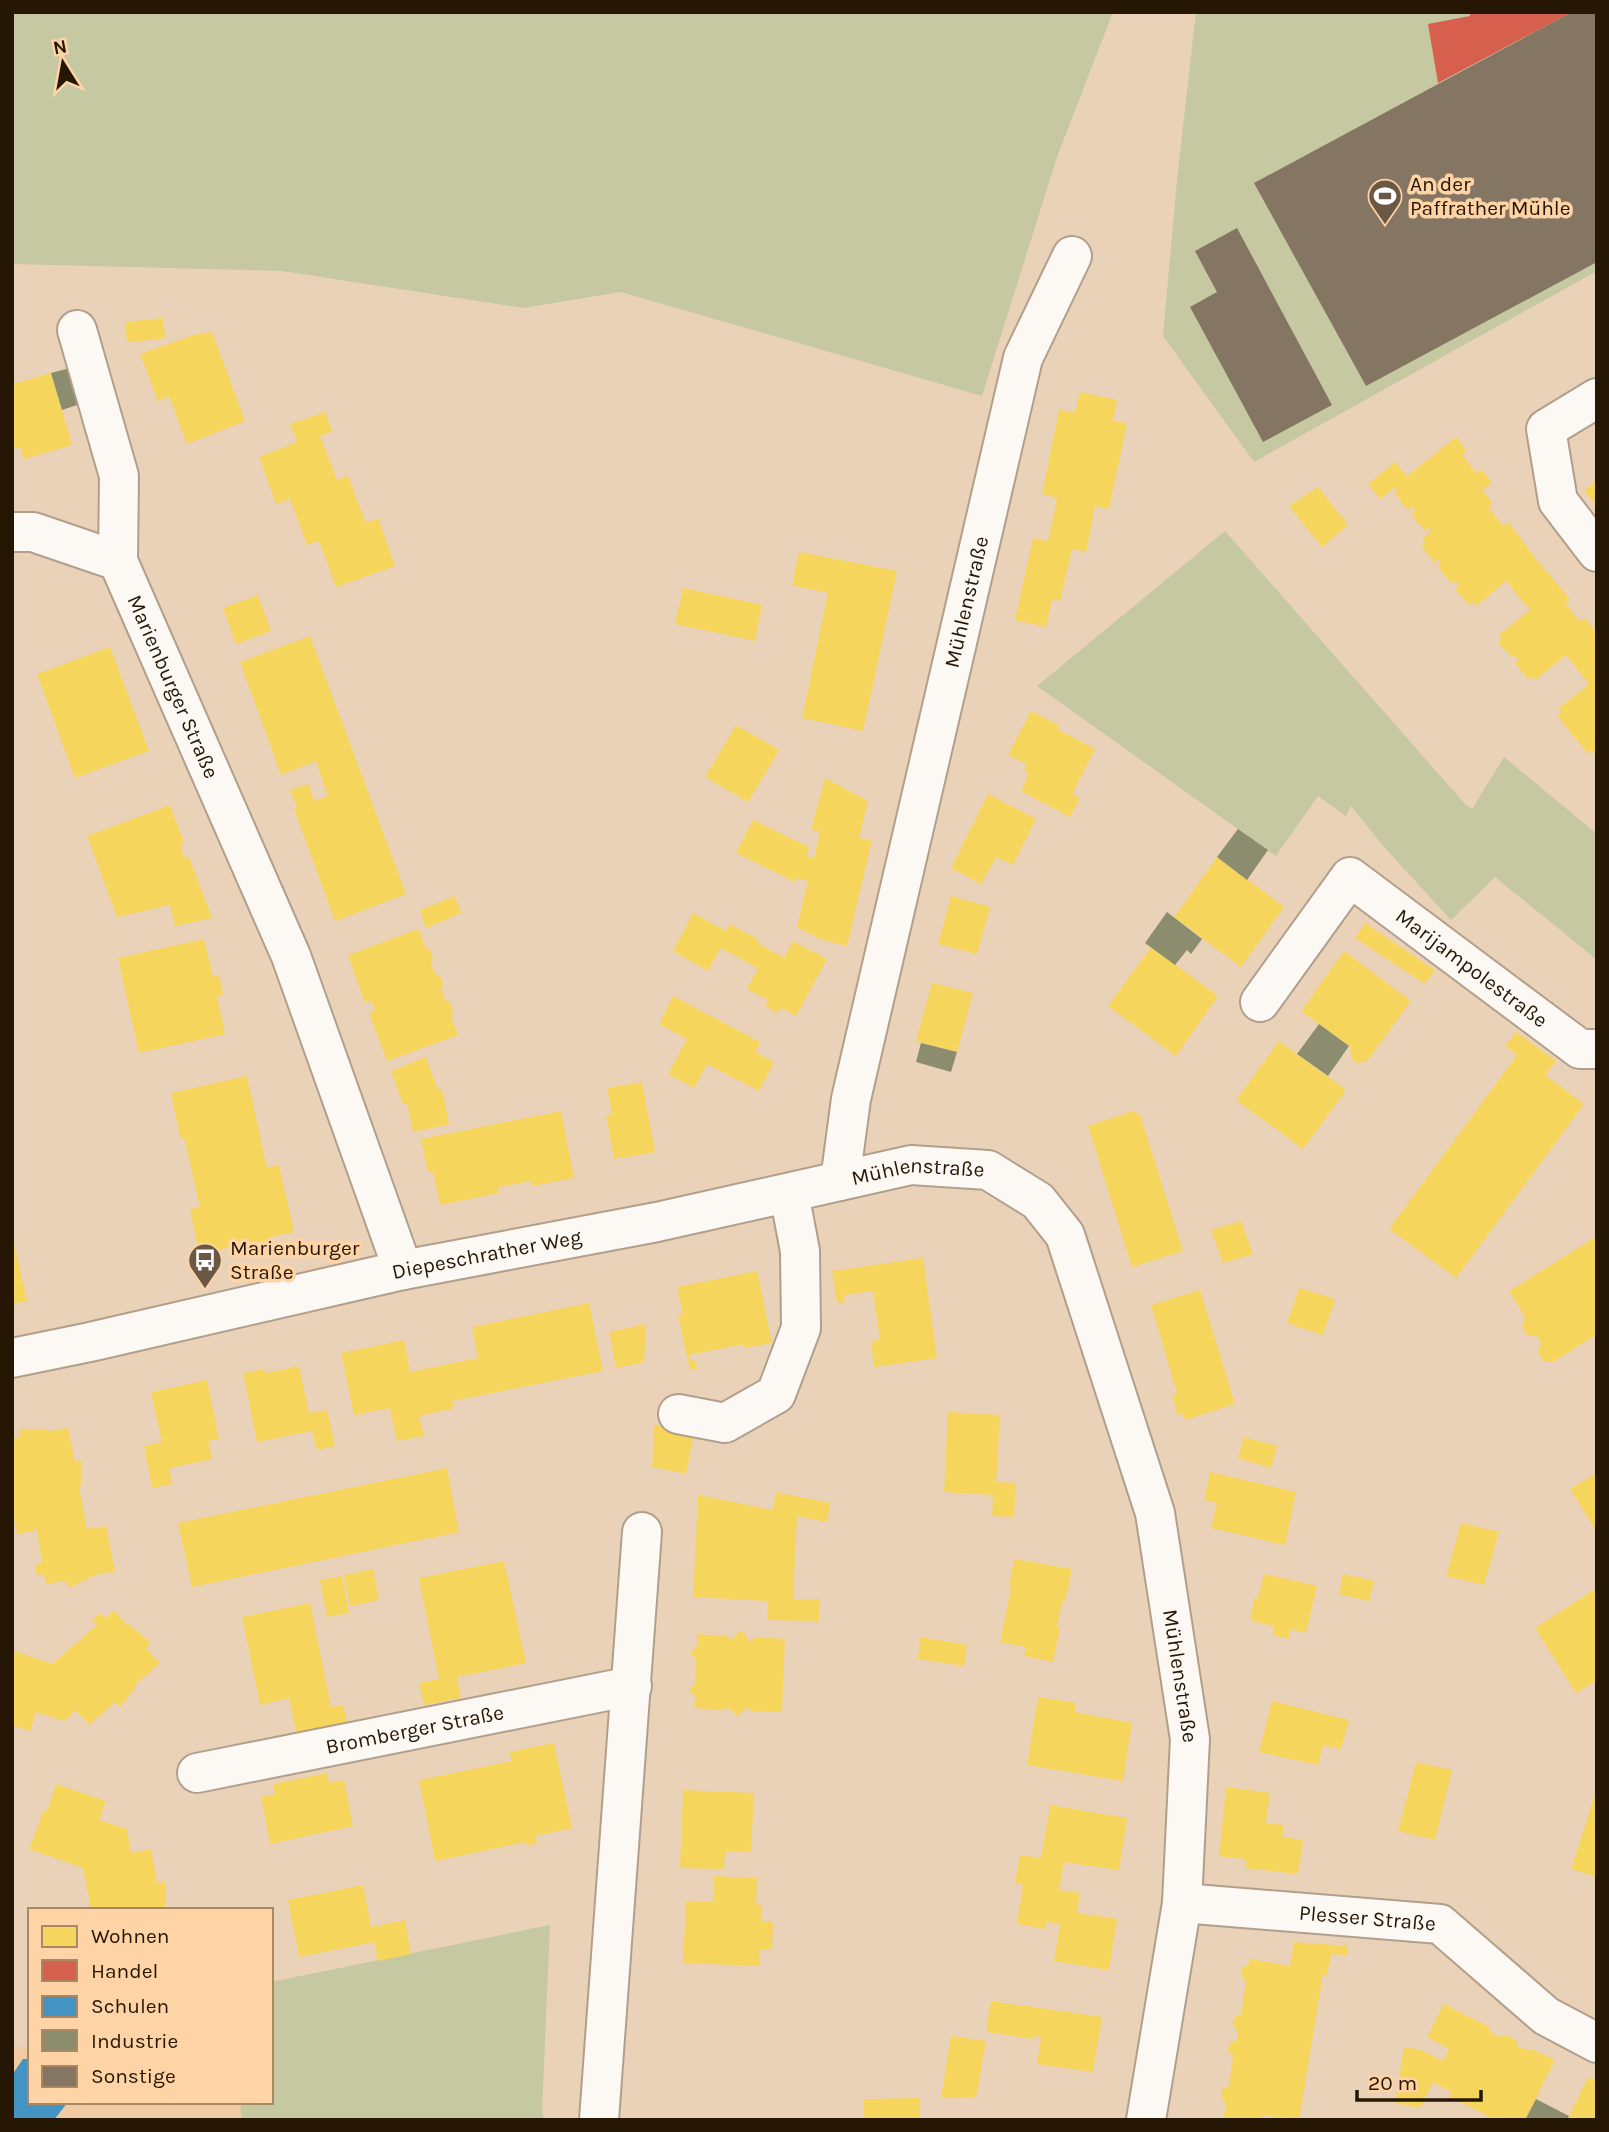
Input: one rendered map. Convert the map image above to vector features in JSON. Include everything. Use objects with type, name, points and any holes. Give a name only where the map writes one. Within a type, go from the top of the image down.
[{"type":"street","name":"Mühlenstraße","points":[[1072,256],[1024,358],[851,1099],[840,1181],[911,1165],[988,1170],[1038,1201],[1065,1235],[1155,1513],[1190,1739],[1182,1903],[1146,2120]]},
{"type":"street","points":[[12,533],[33,532],[118,561],[119,476],[77,330]]},
{"type":"street","points":[[1597,398],[1546,429],[1559,501],[1597,552]]},
{"type":"street","name":"Marienburger Straße","points":[[118,561],[291,956],[403,1270]]},
{"type":"street","name":"Marijampolestraße","points":[[1260,1002],[1350,877],[1580,1049],[1597,1049]]},
{"type":"street","name":"Diepeschrather Weg","points":[[12,1358],[403,1270],[657,1222],[840,1181]]},
{"type":"street","points":[[678,1414],[724,1423],[776,1394],[801,1328],[800,1251],[789,1193]]},
{"type":"street","points":[[599,2120],[642,1531]]},
{"type":"street","name":"Bromberger Straße","points":[[197,1773],[632,1686]]},
{"type":"street","name":"Plesser Straße","points":[[1182,1903],[1440,1924],[1546,2016],[1597,2043]]},
{"type":"shaded area","points":[[12,2047],[28,2047],[28,2104],[240,2104],[242,2120],[12,2120]]},
{"type":"green space","points":[[12,12],[1113,12],[1057,157],[982,396],[621,292],[523,308],[282,271],[12,264]]},
{"type":"green space","name":"An der Paffrather Mühle","points":[[1196,12],[1597,12],[1597,271],[1254,462],[1163,336]]},
{"type":"green space","points":[[1225,531],[1465,804],[1472,809],[1504,757],[1597,834],[1597,960],[1495,877],[1451,920],[1384,847],[1351,806],[1346,816],[1318,796],[1276,856],[1037,686]]},
{"type":"green space","points":[[550,1925],[542,2112],[545,2120],[242,2120],[240,2104],[273,2104],[273,1982]]},
{"type":"building: Wohnen","points":[[163,318],[165,337],[127,342],[125,322]]},
{"type":"building: Wohnen","points":[[212,332],[245,421],[187,444],[169,396],[158,401],[140,354],[193,335]]},
{"type":"building: Wohnen","points":[[51,373],[72,445],[24,459],[20,447],[12,449],[12,384]]},
{"type":"building: Wohnen","points":[[1080,392],[1117,400],[1113,421],[1127,423],[1109,509],[1095,506],[1086,552],[1072,549],[1060,601],[1052,599],[1046,627],[1015,620],[1033,538],[1048,541],[1053,519],[1057,498],[1042,494],[1059,410],[1075,412]]},
{"type":"building: Wohnen","points":[[325,412],[332,431],[320,436],[337,480],[348,476],[366,523],[378,518],[395,566],[336,587],[319,541],[307,545],[290,499],[276,504],[259,457],[297,442],[290,424]]},
{"type":"building: Wohnen","points":[[1456,437],[1467,451],[1462,454],[1476,473],[1481,469],[1492,483],[1482,490],[1493,504],[1488,507],[1503,526],[1508,522],[1570,599],[1565,603],[1580,622],[1585,618],[1595,631],[1595,754],[1592,750],[1588,754],[1557,716],[1561,713],[1558,709],[1589,684],[1566,655],[1535,680],[1532,676],[1528,679],[1515,663],[1518,659],[1515,655],[1512,658],[1498,642],[1502,639],[1499,635],[1530,610],[1506,581],[1476,606],[1473,602],[1469,605],[1455,589],[1459,585],[1456,581],[1452,584],[1438,567],[1441,564],[1438,559],[1435,563],[1421,546],[1425,543],[1422,539],[1431,531],[1428,527],[1425,531],[1411,514],[1415,511],[1412,507],[1408,510],[1394,493],[1398,490],[1395,487],[1380,499],[1368,484],[1395,462],[1407,476]]},
{"type":"building: Wohnen","points":[[1597,480],[1597,506],[1584,491]]},
{"type":"building: Wohnen","points":[[1318,487],[1348,525],[1322,547],[1289,506]]},
{"type":"building: Wohnen","points":[[799,552],[897,571],[863,731],[802,718],[828,593],[792,585]]},
{"type":"building: Wohnen","points":[[683,588],[762,605],[755,641],[675,624]]},
{"type":"building: Wohnen","points":[[258,595],[271,631],[236,644],[223,608]]},
{"type":"building: Wohnen","points":[[310,636],[406,894],[335,921],[294,809],[297,807],[290,790],[308,784],[314,801],[328,796],[316,761],[281,775],[240,662]]},
{"type":"building: Wohnen","points":[[110,647],[149,751],[75,778],[37,674]]},
{"type":"building: Wohnen","points":[[1031,711],[1059,725],[1057,729],[1095,749],[1072,794],[1080,798],[1070,817],[1021,791],[1029,774],[1024,771],[1027,764],[1008,755]]},
{"type":"building: Wohnen","points":[[736,725],[779,750],[748,802],[705,777]]},
{"type":"building: Wohnen","points":[[825,778],[868,801],[859,838],[872,840],[847,946],[820,939],[797,927],[808,881],[797,878],[795,882],[736,853],[753,820],[809,847],[807,857],[814,858],[820,831],[811,830]]},
{"type":"building: Wohnen","points":[[988,794],[1036,819],[1013,865],[996,857],[981,884],[951,868]]},
{"type":"building: Wohnen","points":[[170,805],[184,843],[180,845],[184,858],[189,857],[212,918],[175,926],[170,905],[117,917],[87,836]]},
{"type":"building: Wohnen","points":[[1217,857],[1284,907],[1241,967],[1174,917]]},
{"type":"building: Wohnen","points":[[455,896],[461,913],[426,928],[420,910]]},
{"type":"building: Wohnen","points":[[951,896],[990,907],[977,954],[938,944]]},
{"type":"building: Wohnen","points":[[693,913],[726,931],[730,924],[784,958],[793,941],[827,959],[796,1016],[782,1008],[778,1013],[765,1006],[768,1000],[747,989],[758,968],[720,948],[708,971],[673,951]]},
{"type":"building: Wohnen","points":[[1365,923],[1435,970],[1425,984],[1355,938]]},
{"type":"building: Wohnen","points":[[418,929],[426,948],[430,950],[435,974],[440,976],[443,985],[441,989],[453,1011],[451,1016],[458,1035],[387,1061],[369,1013],[375,1011],[371,1001],[365,1003],[348,955]]},
{"type":"building: Wohnen","points":[[204,939],[213,977],[219,975],[223,995],[217,996],[225,1034],[139,1053],[118,958]]},
{"type":"building: Wohnen","points":[[1151,947],[1218,996],[1176,1056],[1108,1006]]},
{"type":"building: Wohnen","points":[[1344,951],[1411,1001],[1367,1061],[1358,1063],[1352,1059],[1352,1048],[1301,1011]]},
{"type":"building: Wohnen","points":[[932,983],[973,993],[957,1052],[916,1041]]},
{"type":"building: Wohnen","points":[[673,996],[760,1042],[755,1052],[774,1062],[759,1091],[707,1064],[694,1088],[668,1074],[687,1039],[659,1024]]},
{"type":"building: Wohnen","points":[[1516,1032],[1556,1061],[1545,1075],[1584,1104],[1456,1278],[1389,1229],[1517,1055],[1505,1046]]},
{"type":"building: Wohnen","points":[[1279,1041],[1346,1090],[1303,1149],[1236,1100]]},
{"type":"building: Wohnen","points":[[426,1057],[438,1090],[442,1089],[449,1124],[413,1132],[407,1103],[403,1104],[391,1071]]},
{"type":"building: Wohnen","points":[[247,1076],[267,1168],[279,1165],[294,1232],[271,1237],[272,1240],[199,1253],[190,1209],[200,1207],[184,1137],[180,1137],[171,1093]]},
{"type":"building: Wohnen","points":[[642,1082],[655,1152],[614,1159],[606,1115],[612,1114],[607,1088]]},
{"type":"building: Wohnen","points":[[561,1111],[574,1178],[531,1186],[531,1181],[498,1187],[499,1193],[440,1205],[433,1171],[428,1172],[421,1139]]},
{"type":"building: Wohnen","points":[[1133,1111],[1140,1115],[1183,1251],[1132,1267],[1088,1126]]},
{"type":"building: Wohnen","points":[[1241,1221],[1253,1254],[1223,1263],[1211,1230]]},
{"type":"building: Wohnen","points":[[12,1234],[27,1301],[12,1304]]},
{"type":"building: Wohnen","points":[[1597,1236],[1597,1334],[1553,1362],[1543,1361],[1538,1352],[1541,1343],[1537,1336],[1527,1335],[1522,1327],[1525,1317],[1509,1291]]},
{"type":"building: Wohnen","points":[[923,1258],[937,1358],[874,1367],[871,1341],[880,1340],[873,1291],[844,1295],[845,1302],[837,1303],[832,1271]]},
{"type":"building: Wohnen","points":[[757,1271],[772,1343],[744,1348],[744,1344],[689,1355],[690,1361],[695,1360],[697,1369],[690,1370],[678,1315],[683,1314],[677,1287]]},
{"type":"building: Wohnen","points":[[1299,1288],[1335,1299],[1323,1335],[1287,1323]]},
{"type":"building: Wohnen","points":[[1200,1290],[1235,1404],[1185,1420],[1183,1414],[1178,1415],[1172,1395],[1177,1393],[1151,1305]]},
{"type":"building: Wohnen","points":[[589,1303],[603,1371],[452,1401],[454,1408],[419,1416],[424,1436],[397,1441],[390,1408],[354,1415],[341,1353],[404,1340],[410,1372],[478,1358],[472,1327]]},
{"type":"building: Wohnen","points":[[646,1324],[644,1362],[616,1368],[609,1332]]},
{"type":"building: Wohnen","points":[[299,1366],[309,1413],[327,1410],[335,1446],[317,1450],[312,1431],[257,1442],[243,1373],[265,1369],[266,1373]]},
{"type":"building: Wohnen","points":[[207,1380],[219,1439],[208,1441],[212,1459],[169,1468],[172,1484],[152,1488],[144,1446],[162,1442],[151,1392]]},
{"type":"building: Wohnen","points":[[948,1412],[1000,1415],[996,1482],[1014,1483],[1016,1478],[1014,1517],[992,1516],[993,1495],[944,1492]]},
{"type":"building: Wohnen","points":[[654,1425],[694,1433],[686,1474],[652,1467]]},
{"type":"building: Wohnen","points":[[68,1428],[75,1462],[81,1460],[79,1487],[87,1529],[106,1526],[115,1571],[95,1575],[69,1588],[66,1581],[46,1584],[44,1574],[37,1575],[35,1565],[42,1563],[37,1530],[17,1534],[15,1522],[12,1522],[12,1438],[19,1437],[19,1429],[48,1431]]},
{"type":"building: Wohnen","points":[[1244,1437],[1277,1446],[1271,1468],[1238,1458]]},
{"type":"building: Wohnen","points":[[447,1468],[459,1532],[192,1587],[178,1523]]},
{"type":"building: Wohnen","points":[[1210,1472],[1296,1492],[1285,1545],[1211,1528],[1217,1503],[1204,1500]]},
{"type":"building: Wohnen","points":[[1597,1473],[1597,1532],[1570,1489]]},
{"type":"building: Wohnen","points":[[776,1492],[830,1503],[827,1522],[797,1516],[793,1599],[820,1599],[819,1621],[767,1620],[768,1601],[693,1597],[698,1495],[773,1510]]},
{"type":"building: Wohnen","points":[[1461,1523],[1499,1532],[1484,1585],[1446,1576]]},
{"type":"building: Wohnen","points":[[1014,1559],[1072,1569],[1065,1602],[1062,1602],[1053,1662],[1024,1656],[1026,1647],[1000,1642]]},
{"type":"building: Wohnen","points":[[504,1561],[526,1663],[457,1677],[461,1698],[424,1705],[419,1683],[439,1679],[419,1578]]},
{"type":"building: Wohnen","points":[[373,1569],[379,1600],[350,1606],[344,1575]]},
{"type":"building: Wohnen","points":[[1264,1574],[1317,1586],[1306,1633],[1291,1629],[1288,1639],[1273,1635],[1274,1626],[1250,1618]]},
{"type":"building: Wohnen","points":[[1343,1574],[1374,1581],[1369,1601],[1339,1594]]},
{"type":"building: Wohnen","points":[[342,1576],[349,1613],[327,1617],[320,1580]]},
{"type":"building: Wohnen","points":[[1597,1588],[1597,1680],[1576,1693],[1535,1628]]},
{"type":"building: Wohnen","points":[[310,1603],[331,1707],[343,1705],[349,1729],[298,1740],[289,1698],[260,1705],[242,1617]]},
{"type":"building: Wohnen","points":[[114,1611],[127,1625],[151,1642],[146,1648],[160,1663],[135,1685],[120,1707],[115,1702],[89,1725],[76,1710],[64,1721],[36,1712],[30,1731],[12,1725],[12,1650],[52,1664],[97,1625],[92,1620],[100,1613],[105,1618]]},
{"type":"building: Wohnen","points":[[741,1630],[751,1642],[755,1637],[785,1639],[782,1712],[751,1711],[748,1707],[737,1716],[728,1707],[725,1710],[694,1708],[695,1696],[689,1690],[695,1684],[696,1659],[690,1653],[697,1646],[697,1634],[727,1636],[731,1640]]},
{"type":"building: Wohnen","points":[[920,1637],[967,1645],[964,1666],[918,1659]]},
{"type":"building: Wohnen","points":[[1038,1697],[1076,1703],[1075,1712],[1132,1723],[1123,1781],[1027,1765]]},
{"type":"building: Wohnen","points":[[1272,1701],[1349,1720],[1341,1749],[1323,1745],[1318,1765],[1259,1752]]},
{"type":"building: Wohnen","points":[[554,1743],[572,1828],[535,1836],[537,1843],[527,1846],[526,1842],[435,1861],[419,1780],[512,1761],[509,1752]]},
{"type":"building: Wohnen","points":[[1416,1762],[1452,1770],[1435,1840],[1398,1831]]},
{"type":"building: Wohnen","points":[[327,1773],[329,1783],[344,1780],[353,1826],[270,1844],[261,1797],[275,1794],[273,1784]]},
{"type":"building: Wohnen","points":[[56,1784],[106,1801],[99,1820],[127,1829],[131,1853],[151,1849],[157,1883],[165,1882],[165,1908],[91,1908],[83,1868],[29,1849],[44,1810],[47,1811]]},
{"type":"building: Wohnen","points":[[1226,1787],[1270,1793],[1266,1823],[1284,1825],[1282,1837],[1303,1840],[1298,1874],[1245,1868],[1246,1859],[1219,1856]]},
{"type":"building: Wohnen","points":[[683,1790],[754,1793],[751,1852],[725,1851],[724,1869],[680,1868]]},
{"type":"building: Wohnen","points":[[1597,1791],[1597,1877],[1571,1869]]},
{"type":"building: Wohnen","points":[[1050,1805],[1127,1818],[1119,1870],[1064,1862],[1059,1890],[1080,1893],[1077,1913],[1117,1919],[1109,1970],[1054,1961],[1060,1924],[1046,1922],[1045,1929],[1017,1924],[1023,1885],[1015,1883],[1020,1855],[1041,1858]]},
{"type":"building: Wohnen","points":[[714,1876],[757,1878],[756,1904],[762,1905],[761,1921],[773,1921],[772,1950],[760,1949],[759,1966],[683,1963],[686,1901],[713,1902]]},
{"type":"building: Wohnen","points":[[363,1885],[371,1927],[405,1920],[411,1954],[378,1961],[374,1942],[299,1957],[288,1900]]},
{"type":"building: Wohnen","points":[[1294,1942],[1348,1946],[1348,1955],[1331,1954],[1327,1975],[1323,1974],[1299,2120],[1262,2115],[1261,2120],[1223,2120],[1226,2103],[1221,2097],[1221,2090],[1229,2086],[1233,2057],[1228,2051],[1229,2044],[1237,2040],[1238,2032],[1233,2018],[1241,2014],[1246,1981],[1241,1975],[1242,1968],[1249,1964],[1250,1959],[1290,1966]]},
{"type":"building: Wohnen","points":[[991,2001],[1102,2017],[1093,2072],[1037,2064],[1041,2037],[1033,2035],[1033,2039],[987,2032]]},
{"type":"building: Wohnen","points":[[1444,2004],[1489,2027],[1491,2033],[1499,2037],[1505,2035],[1516,2040],[1518,2046],[1526,2050],[1532,2049],[1555,2060],[1525,2120],[1508,2120],[1502,2117],[1495,2120],[1449,2096],[1452,2092],[1433,2082],[1420,2108],[1395,2103],[1404,2047],[1421,2050],[1443,2061],[1449,2049],[1427,2037]]},
{"type":"building: Wohnen","points":[[951,2036],[986,2041],[976,2097],[941,2098]]},
{"type":"building: Wohnen","points":[[1588,2077],[1597,2081],[1597,2120],[1567,2120]]},
{"type":"building: Wohnen","points":[[920,2098],[920,2120],[864,2120],[864,2099]]},
{"type":"building: Handel","points":[[1469,12],[1572,12],[1438,83],[1428,24],[1470,16]]},
{"type":"building: Schulen","points":[[23,2059],[28,2059],[28,2104],[66,2104],[54,2120],[12,2120],[12,2075]]},
{"type":"building: Industrie","points":[[70,368],[80,404],[62,410],[51,373]]},
{"type":"building: Industrie","points":[[1238,829],[1268,850],[1247,880],[1217,857]]},
{"type":"building: Industrie","points":[[1167,912],[1202,939],[1191,954],[1187,950],[1175,965],[1145,943]]},
{"type":"building: Industrie","points":[[1319,1024],[1349,1046],[1328,1076],[1297,1054]]},
{"type":"building: Industrie","points":[[921,1043],[957,1052],[951,1072],[916,1062]]},
{"type":"building: Industrie","points":[[1536,2099],[1569,2116],[1567,2120],[1525,2120]]},
{"type":"building: Sonstige","points":[[1572,12],[1597,12],[1597,262],[1366,386],[1254,183]]},
{"type":"building: Sonstige","points":[[1237,228],[1332,405],[1263,442],[1190,307],[1217,292],[1195,251]]},
{"type":"place","name":"An der Paffrather Mühle","points":[[1385,226]]},
{"type":"place","name":"Marienburger Straße","points":[[205,1290]]}]
